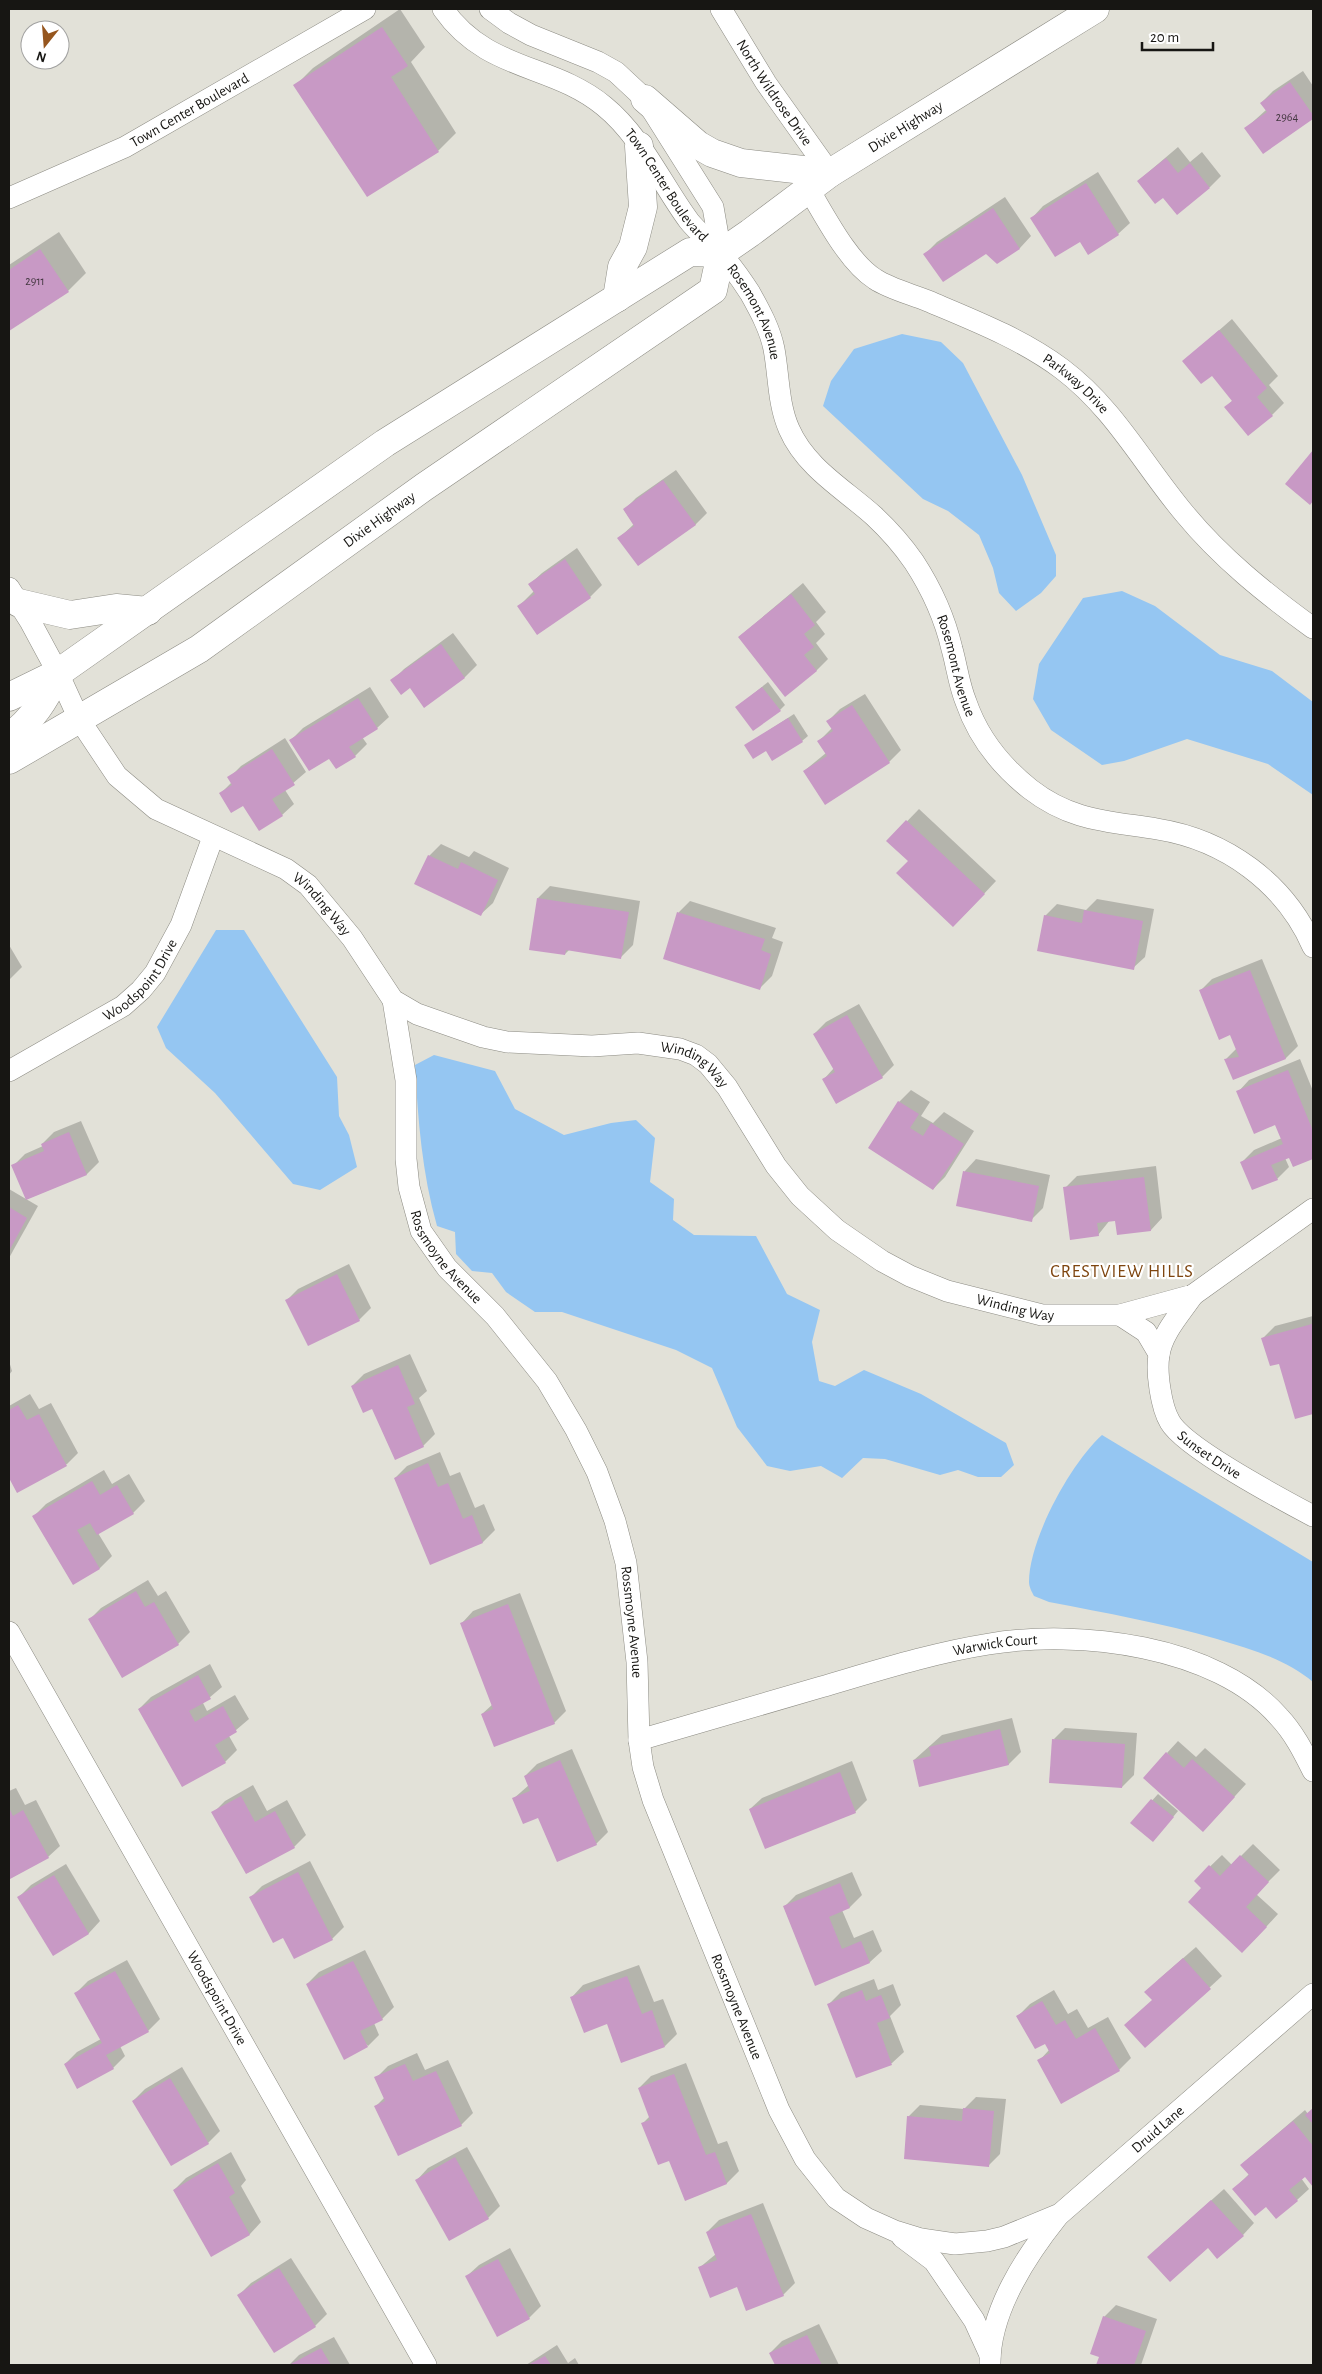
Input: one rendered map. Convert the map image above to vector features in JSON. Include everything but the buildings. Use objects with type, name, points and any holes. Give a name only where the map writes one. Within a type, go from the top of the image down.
[{"type":"main road","name":"Dixie Highway","points":[[9,760],[199,649],[424,487],[713,290],[720,253],[819,181],[1095,9]]},
{"type":"main road","points":[[645,99],[698,145],[712,154],[741,163],[819,181]]},
{"type":"main road","points":[[617,298],[622,267],[633,247],[643,207],[639,146]]},
{"type":"main road","points":[[9,697],[58,673],[385,444],[690,252],[720,253]]},
{"type":"main road","points":[[14,595],[70,615],[116,608],[148,611]]},
{"type":"main road","points":[[9,737],[22,728],[40,708],[58,673]]},
{"type":"street","name":"Town Center Boulevard","points":[[9,198],[125,147],[365,9]]},
{"type":"street","name":"Town Center Boulevard","points":[[443,9],[465,34],[499,57],[559,80],[603,105],[639,146],[690,224],[720,253]]},
{"type":"street","name":"Town Center Boulevard","points":[[490,9],[530,35],[598,62],[616,72],[645,99],[713,207],[720,253]]},
{"type":"street","name":"North Wildrose Drive","points":[[724,10],[819,181]]},
{"type":"street","name":"Parkway Drive","points":[[819,181],[854,258],[875,279],[971,319],[1037,352],[1063,370],[1102,404],[1137,447],[1183,512],[1227,559],[1269,596],[1313,628]]},
{"type":"street","name":"Rosemont Avenue","points":[[720,253],[749,292],[769,328],[774,350],[780,402],[788,427],[797,445],[811,464],[874,517],[912,560],[929,586],[952,646],[958,677],[973,719],[990,748],[1009,771],[1053,804],[1083,818],[1162,829],[1188,835],[1214,845],[1257,872],[1279,893],[1298,919],[1313,947]]},
{"type":"street","points":[[14,595],[58,673],[79,719]]},
{"type":"street","name":"Winding Way","points":[[79,719],[117,776],[156,809],[213,837],[286,869],[308,885],[352,938],[393,1000],[416,1014],[483,1037],[507,1042],[592,1046],[638,1043],[680,1049],[696,1055],[708,1064],[727,1087],[776,1166],[800,1196],[837,1230],[882,1261],[910,1276],[947,1291],[1042,1315],[1120,1315],[1193,1295],[1313,1209]]},
{"type":"street","name":"Woodspoint Drive","points":[[9,1071],[123,1006],[141,990],[155,973],[181,926],[213,837]]},
{"type":"street","name":"Rossmoyne Avenue","points":[[393,1000],[406,1080],[406,1159],[409,1187],[421,1231],[447,1268],[495,1316],[547,1381],[576,1430],[597,1472],[615,1521],[626,1563],[637,1662],[639,1740],[643,1767],[653,1800],[779,2110],[800,2151],[836,2198],[866,2218],[894,2231],[921,2239],[955,2244],[987,2241]]},
{"type":"street","name":"Sunset Drive","points":[[1193,1295],[1169,1329],[1159,1354],[1163,1408],[1171,1424],[1189,1441],[1266,1490],[1313,1516]]},
{"type":"street","name":"Sunset Drive","points":[[1120,1315],[1146,1332],[1159,1354]]},
{"type":"street","name":"Woodspoint Drive","points":[[9,1632],[426,2365]]},
{"type":"street","name":"Warwick Court","points":[[639,1740],[935,1655],[990,1643],[1061,1638],[1120,1643],[1182,1658],[1228,1678],[1278,1715],[1296,1738],[1313,1771]]},
{"type":"street","name":"Druid Lane","points":[[987,2241],[1004,2237],[1060,2214],[1313,1994]]},
{"type":"street","name":"Rossmoyne Avenue","points":[[990,2360],[1000,2315],[1014,2279],[1035,2245],[1060,2214]]},
{"type":"street","name":"Rossmoyne Avenue","points":[[894,2231],[934,2261],[974,2320],[990,2360]]},
{"type":"water","points":[[902,334],[941,342],[963,363],[1022,475],[1056,555],[1056,576],[1041,593],[1016,611],[999,593],[993,568],[979,535],[948,511],[923,499],[823,406],[831,381],[854,349]]},
{"type":"water","points":[[1122,591],[1155,606],[1220,655],[1272,671],[1313,702],[1313,795],[1268,764],[1187,739],[1124,761],[1102,765],[1051,730],[1033,699],[1039,664],[1083,598]]},
{"type":"water","points":[[216,930],[244,930],[337,1077],[339,1116],[349,1135],[357,1167],[320,1190],[293,1184],[215,1093],[166,1048],[157,1027]]},
{"type":"water","points":[[434,1055],[495,1071],[515,1109],[564,1135],[611,1123],[636,1120],[655,1138],[650,1182],[674,1199],[673,1220],[694,1235],[756,1236],[787,1294],[820,1310],[812,1342],[819,1381],[835,1386],[864,1370],[921,1394],[1006,1443],[1014,1465],[1001,1477],[978,1477],[958,1470],[940,1475],[885,1459],[863,1458],[842,1478],[821,1466],[790,1471],[767,1466],[737,1427],[712,1368],[676,1350],[562,1312],[535,1312],[506,1292],[492,1273],[472,1271],[456,1254],[455,1232],[437,1226],[424,1166],[415,1065]]},
{"type":"water","points":[[1102,1435],[1313,1562],[1313,1682],[1291,1667],[1255,1651],[1196,1633],[1049,1602],[1034,1596],[1029,1584],[1031,1564],[1044,1524],[1065,1482]]},
{"type":"district","name":"CRESTVIEW HILLS","points":[[1122,1271]]}]
